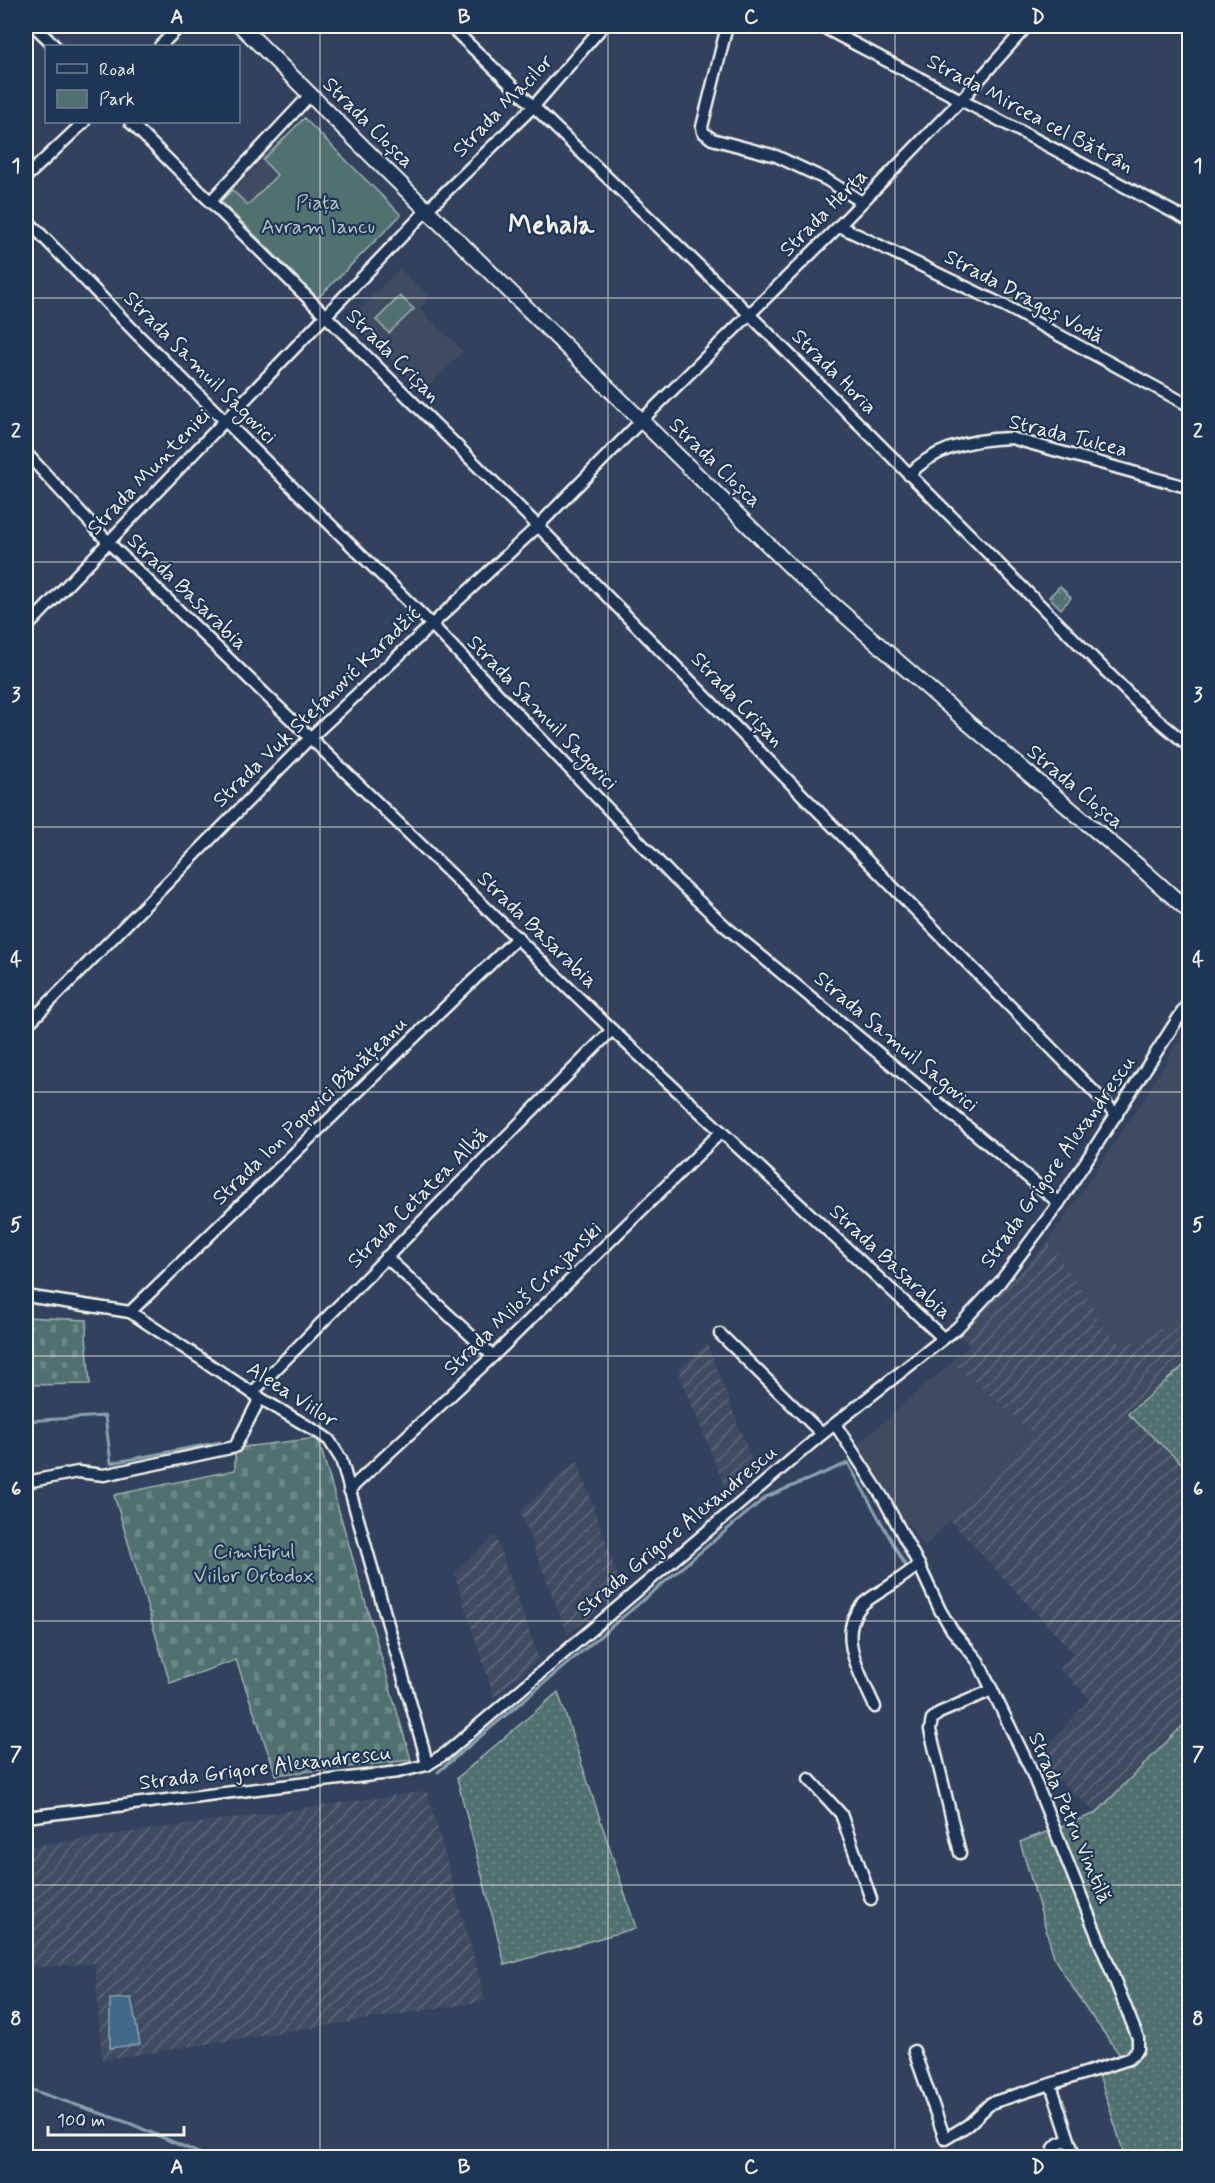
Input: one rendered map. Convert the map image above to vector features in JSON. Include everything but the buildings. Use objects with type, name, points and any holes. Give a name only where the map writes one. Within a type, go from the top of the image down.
[{"type":"main road","name":"Strada Cloșca","points":[[241,26],[799,575],[984,738],[1187,908]]},
{"type":"street","points":[[34,26],[54,45]]},
{"type":"street","points":[[161,45],[180,26]]},
{"type":"street","name":"Strada Horia","points":[[450,26],[750,315],[1140,705],[1190,747]]},
{"type":"street","name":"Strada Macilor","points":[[427,210],[534,106],[603,26]]},
{"type":"street","points":[[726,26],[702,127],[703,132],[712,139],[776,156],[828,180],[862,202]]},
{"type":"street","name":"Strada Mircea cel Bătrân","points":[[821,26],[1190,221]]},
{"type":"street","name":"Strada Herța","points":[[641,421],[839,226],[962,99],[1027,26]]},
{"type":"street","points":[[210,202],[310,95]]},
{"type":"street","points":[[26,177],[83,123]]},
{"type":"street","points":[[131,123],[326,316],[427,210]]},
{"type":"street","name":"Strada Samuil Sagovici","points":[[26,219],[225,421],[431,624],[675,879],[717,919],[1059,1203]]},
{"type":"street","name":"Strada Dragoș Vodă","points":[[839,226],[1005,306],[1190,406]]},
{"type":"street","name":"Strada Munteniei","points":[[28,620],[109,543],[326,316]]},
{"type":"street","name":"Strada Crișan","points":[[326,316],[538,526],[1117,1115]]},
{"type":"street","name":"Strada Vuk Stefanović Karadžić","points":[[26,1026],[310,738],[538,526],[641,421]]},
{"type":"street","name":"Strada Tulcea","points":[[909,475],[919,463],[943,451],[988,439],[1011,438],[1190,488]]},
{"type":"street","name":"Strada Basarabia","points":[[26,453],[109,543],[612,1030],[943,1338]]},
{"type":"street","name":"Strada Ion Popovici Bănățeanu","points":[[130,1312],[518,937]]},
{"type":"street","name":"Strada Grigore Alexandrescu","points":[[26,1817],[398,1772],[427,1765],[446,1753],[822,1434],[957,1328],[1000,1282],[1059,1203],[1190,1000]]},
{"type":"street","name":"Strada Cetatea Albă","points":[[26,1482],[78,1472],[104,1475],[236,1447],[256,1395],[386,1257],[612,1030]]},
{"type":"street","name":"Strada Miloš Crnjanski","points":[[349,1490],[493,1356],[721,1132]]},
{"type":"street","points":[[386,1257],[493,1356]]},
{"type":"street","name":"Aleea Viilor","points":[[26,1296],[130,1312],[328,1440],[341,1459],[427,1765]]},
{"type":"street","points":[[720,1334],[822,1434]]},
{"type":"street","name":"Strada Petru Vintilă","points":[[835,1424],[883,1498],[951,1630],[978,1661],[992,1689],[1030,1768],[1138,2038],[1138,2049],[1129,2059],[991,2103],[968,2125],[945,2139],[914,2051]]},
{"type":"street","points":[[875,1707],[850,1644],[849,1630],[854,1616],[866,1602],[919,1565]]},
{"type":"street","points":[[960,1853],[930,1730],[932,1719],[939,1713],[992,1689]]},
{"type":"street","points":[[809,1779],[841,1814],[871,1899]]},
{"type":"street","points":[[1051,2085],[1075,2157]]},
{"type":"street","points":[[1054,2157],[1054,2148],[1068,2140]]},
{"type":"shaded area","points":[[263,160],[277,175],[247,205],[232,190]]},
{"type":"shaded area","points":[[399,269],[429,298],[420,309],[463,351],[423,392],[350,320]]},
{"type":"shaded area","points":[[1189,1024],[1189,1312],[1155,1333],[1121,1347],[1048,1242],[1141,1103]]},
{"type":"shaded area","points":[[1048,1242],[1121,1347],[1155,1333],[1183,1315],[1189,1325],[1189,1361],[1129,1414],[1189,1470],[1189,1719],[1096,1813],[1036,1759],[1090,1699],[1060,1669],[1073,1653],[950,1520],[1031,1432],[952,1362],[970,1345],[960,1335]]},
{"type":"shaded area","points":[[707,1344],[757,1474],[729,1498],[678,1369]]},
{"type":"shaded area","points":[[952,1362],[1031,1432],[924,1548],[857,1445]]},
{"type":"shaded area","points":[[577,1460],[622,1589],[568,1635],[520,1512]]},
{"type":"shaded area","points":[[495,1535],[539,1659],[494,1697],[454,1573]]},
{"type":"shaded area","points":[[427,1791],[486,2001],[102,2060],[95,1963],[26,1968],[26,1847]]},
{"type":"shaded area","points":[[131,1998],[140,2044],[110,2048],[110,1999]]},
{"type":"green space","name":"Piața Avram Iancu","points":[[304,118],[401,215],[318,298],[221,201],[232,190],[248,205],[277,175],[263,160]]},
{"type":"green space","points":[[400,296],[414,309],[389,333],[376,320]]},
{"type":"green space","points":[[1060,586],[1071,598],[1061,609],[1049,597]]},
{"type":"green space","points":[[26,1317],[87,1320],[90,1384],[26,1385]]},
{"type":"green space","points":[[1189,1361],[1189,1470],[1128,1414]]},
{"type":"green space","name":"Cimitirul Viilor Ortodox","points":[[318,1438],[411,1760],[276,1775],[236,1660],[170,1683],[114,1495],[235,1470],[235,1448]]},
{"type":"green space","points":[[558,1692],[636,1928],[505,1965],[457,1778]]},
{"type":"green space","points":[[1189,1719],[1189,2157],[1125,2157],[1095,2062],[1120,2055],[1055,1960],[1020,1842],[1096,1813]]},
{"type":"waterway","points":[[26,1421],[105,1416],[111,1463],[220,1442]]},
{"type":"waterway","points":[[438,1772],[766,1497],[848,1463],[905,1565]]},
{"type":"waterway","points":[[26,2088],[129,2123],[210,2158]]},
{"type":"district","name":"Mehala","points":[[551,225]]}]
